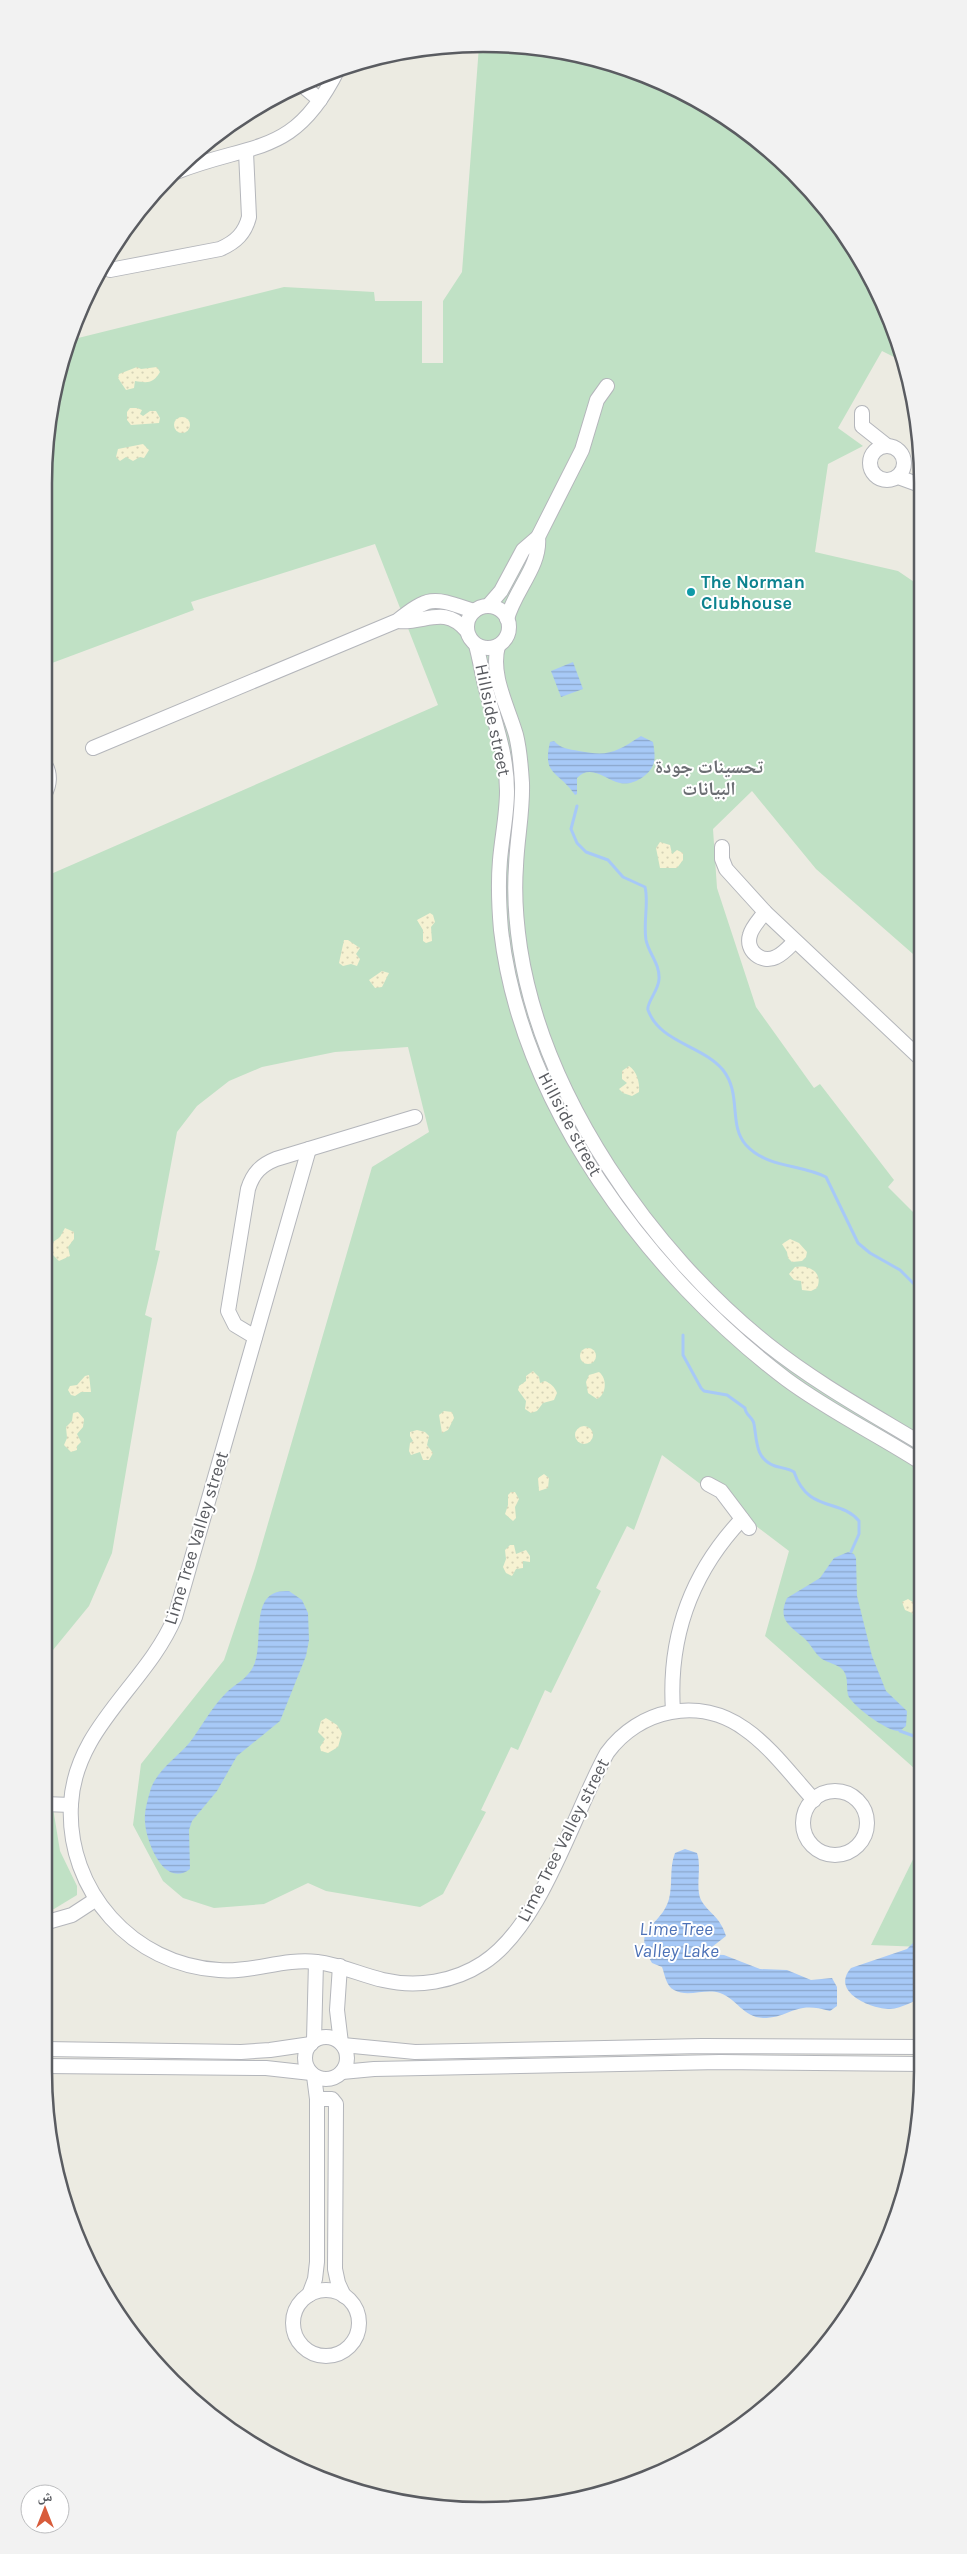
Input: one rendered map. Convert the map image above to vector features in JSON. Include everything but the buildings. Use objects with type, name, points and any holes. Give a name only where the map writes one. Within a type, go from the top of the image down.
[{"type":"street","points":[[190,168],[246,152],[275,141],[288,133],[306,118],[320,100],[332,80]]},
{"type":"street","points":[[308,90],[320,100]]},
{"type":"street","points":[[110,270],[220,249],[236,240],[247,226],[249,217],[246,152]]},
{"type":"street","points":[[467,631],[469,617],[474,611],[488,606],[501,591],[523,550],[538,537],[582,450],[598,400],[607,386]]},
{"type":"street","points":[[862,413],[862,426],[886,446],[895,448],[903,456],[904,467],[898,477],[893,480],[881,480],[876,477],[870,468],[871,456],[874,452],[886,446]]},
{"type":"street","points":[[898,477],[914,482]]},
{"type":"street","name":"Hillside street","points":[[476,645],[486,649],[498,646],[507,636],[507,619],[536,556],[538,537]]},
{"type":"street","points":[[93,748],[398,621],[423,603],[433,600],[443,601],[474,611]]},
{"type":"street","points":[[398,621],[408,622],[435,617],[444,610],[443,601]]},
{"type":"street","points":[[423,603],[424,610],[435,617]]},
{"type":"street","points":[[488,606],[500,610],[507,619]]},
{"type":"street","name":"Hillside street","points":[[435,617],[453,619],[467,631],[476,645],[500,734],[506,774],[506,815],[499,886],[505,953],[526,1033],[564,1119],[603,1186],[644,1243],[715,1320],[804,1391],[914,1458]]},
{"type":"street","name":"Hillside street","points":[[498,646],[496,667],[516,736],[521,764],[522,797],[515,893],[520,950],[543,1034],[578,1112],[604,1160],[635,1205],[669,1249],[713,1296],[746,1326],[794,1364],[848,1401],[914,1439]]},
{"type":"street","points":[[722,847],[722,859],[726,869],[765,912],[794,942],[914,1053]]},
{"type":"street","points":[[765,912],[750,934],[750,945],[755,954],[764,959],[774,958],[794,942]]},
{"type":"street","points":[[564,1119],[578,1112]]},
{"type":"street","points":[[255,1337],[235,1325],[228,1311],[248,1189],[255,1173],[268,1162],[415,1117]]},
{"type":"street","name":"Lime Tree Valley street","points":[[309,1149],[175,1617],[156,1653],[93,1735],[76,1776],[71,1805],[76,1854],[95,1900],[110,1919],[139,1943],[183,1964],[207,1969],[232,1971],[292,1961],[316,1962],[340,1966],[382,1980],[418,1984],[464,1974],[493,1956],[520,1928],[537,1900],[607,1752],[634,1725],[658,1714],[673,1711],[710,1713],[740,1725],[755,1737],[814,1800]]},
{"type":"street","points":[[673,1711],[674,1654],[685,1607],[706,1564],[746,1524],[721,1491],[708,1484]]},
{"type":"street","points":[[842,1792],[860,1804],[867,1817],[866,1831],[854,1849],[840,1855],[825,1854],[808,1840],[804,1819],[814,1800],[827,1793],[842,1792]]},
{"type":"street","points":[[52,1804],[71,1805]]},
{"type":"street","points":[[52,1921],[72,1915],[95,1900]]},
{"type":"street","points":[[309,2295],[315,2279],[317,2262],[317,2099],[313,2074],[305,2060],[305,2054],[312,2042],[316,1962]]},
{"type":"street","points":[[340,1966],[337,2010],[341,2039],[348,2059],[342,2072]]},
{"type":"street","points":[[316,1991],[326,1985],[334,1988],[339,1995]]},
{"type":"street","points":[[52,2049],[248,2052],[312,2042],[326,2037],[415,2052],[711,2046],[914,2047]]},
{"type":"street","points":[[52,2066],[266,2068],[313,2074],[330,2079],[342,2072],[374,2069],[720,2062],[914,2064]]},
{"type":"street","points":[[317,2099],[332,2099],[336,2104],[335,2269],[338,2283],[344,2296],[358,2316],[357,2333],[348,2347],[341,2352],[325,2356],[308,2352],[297,2339],[294,2332],[294,2315],[302,2300],[309,2295],[323,2291],[344,2296]]},
{"type":"green space","points":[[479,52],[540,56],[595,67],[648,85],[699,110],[723,125],[768,159],[808,199],[842,244],[870,293],[892,345],[896,358],[882,351],[838,428],[863,446],[828,464],[815,552],[898,571],[914,582],[914,955],[816,869],[752,791],[713,829],[717,888],[756,1007],[814,1088],[820,1084],[894,1180],[888,1187],[914,1213],[914,1768],[765,1636],[789,1551],[662,1455],[634,1530],[627,1526],[596,1588],[601,1591],[551,1693],[545,1690],[518,1750],[511,1747],[481,1810],[486,1812],[443,1894],[420,1907],[326,1891],[308,1883],[264,1904],[214,1908],[183,1898],[163,1881],[133,1825],[141,1764],[224,1660],[255,1568],[372,1167],[429,1132],[408,1047],[335,1052],[262,1067],[229,1081],[197,1106],[177,1132],[155,1250],[160,1251],[145,1315],[152,1318],[112,1553],[89,1606],[52,1651],[52,874],[438,705],[375,544],[191,602],[194,610],[52,663],[52,484],[56,427],[67,372],[78,338],[284,287],[374,292],[375,301],[422,301],[422,363],[443,363],[443,301],[462,272]]},
{"type":"green space","points":[[52,1808],[60,1851],[77,1886],[77,1895],[52,1909]]},
{"type":"green space","points":[[914,1857],[914,1947],[871,1945]]},
{"type":"sand","points":[[137,367],[141,369],[157,367],[160,372],[152,381],[135,381],[134,388],[126,390],[118,378],[119,374]]},
{"type":"sand","points":[[130,408],[142,410],[140,414],[143,416],[150,411],[156,411],[160,418],[159,423],[131,425],[127,420],[127,412]]},
{"type":"sand","points":[[182,417],[190,425],[182,433],[174,425]]},
{"type":"sand","points":[[143,444],[149,450],[144,458],[140,457],[133,461],[126,457],[120,461],[116,457],[118,449]]},
{"type":"sand","points":[[660,842],[670,845],[672,854],[677,850],[683,853],[683,860],[677,868],[660,868],[656,848]]},
{"type":"sand","points":[[430,913],[433,915],[435,922],[431,927],[432,941],[426,943],[423,941],[423,930],[417,920]]},
{"type":"sand","points":[[344,940],[348,940],[360,948],[356,954],[360,959],[357,966],[351,964],[343,966],[339,963]]},
{"type":"sand","points":[[382,971],[389,973],[382,987],[375,988],[369,980]]},
{"type":"sand","points":[[629,1066],[636,1074],[639,1085],[639,1092],[632,1096],[623,1093],[619,1089],[627,1083],[622,1079],[622,1071]]},
{"type":"sand","points":[[65,1228],[74,1232],[74,1239],[68,1247],[70,1256],[59,1261],[52,1254],[52,1243],[60,1237]]},
{"type":"sand","points":[[790,1239],[799,1243],[807,1252],[806,1257],[802,1261],[792,1262],[788,1258],[782,1244]]},
{"type":"sand","points":[[800,1266],[814,1270],[819,1282],[817,1288],[811,1291],[802,1290],[801,1281],[794,1280],[789,1274],[795,1267]]},
{"type":"sand","points":[[585,1348],[591,1348],[596,1353],[594,1362],[585,1364],[580,1359],[580,1353]]},
{"type":"sand","points":[[533,1371],[539,1377],[540,1383],[545,1381],[549,1383],[557,1393],[554,1400],[543,1403],[537,1411],[531,1413],[525,1409],[526,1401],[518,1390],[519,1386],[526,1381],[526,1376]]},
{"type":"sand","points":[[599,1372],[605,1382],[605,1386],[603,1394],[597,1399],[588,1393],[586,1382],[589,1375]]},
{"type":"sand","points":[[89,1375],[91,1392],[81,1392],[75,1396],[71,1395],[68,1390],[70,1386],[77,1385],[85,1376]]},
{"type":"sand","points":[[444,1411],[452,1412],[454,1418],[448,1430],[442,1433],[439,1415]]},
{"type":"sand","points":[[78,1412],[84,1419],[83,1427],[77,1434],[81,1442],[77,1446],[77,1450],[71,1452],[64,1445],[67,1438],[66,1427],[72,1421],[73,1413]]},
{"type":"sand","points":[[584,1426],[590,1429],[593,1435],[590,1441],[584,1444],[578,1441],[575,1435],[578,1429]]},
{"type":"sand","points":[[417,1430],[425,1432],[429,1436],[427,1445],[433,1453],[429,1460],[423,1460],[420,1452],[411,1455],[409,1451],[410,1443],[413,1441],[410,1432]]},
{"type":"sand","points":[[544,1474],[549,1478],[548,1488],[539,1491],[538,1478]]},
{"type":"sand","points":[[511,1492],[515,1492],[519,1499],[515,1507],[516,1518],[513,1521],[505,1514],[508,1505],[508,1495]]},
{"type":"sand","points":[[510,1545],[514,1545],[516,1554],[526,1550],[530,1556],[530,1562],[523,1561],[523,1568],[516,1569],[512,1576],[506,1573],[503,1567],[506,1559],[505,1550]]},
{"type":"sand","points":[[908,1599],[914,1603],[914,1616],[912,1613],[905,1610],[902,1602]]},
{"type":"sand","points":[[326,1718],[337,1725],[342,1733],[338,1747],[328,1753],[321,1751],[320,1747],[325,1739],[318,1732],[321,1721]]},
{"type":"water","points":[[573,662],[583,689],[561,697],[551,671]]},
{"type":"water","points":[[641,736],[653,742],[654,760],[648,773],[635,782],[620,783],[593,772],[588,772],[577,778],[577,794],[575,795],[553,772],[548,761],[550,742],[554,741],[572,750],[605,753],[625,746]]},
{"type":"water","points":[[848,1552],[854,1554],[856,1558],[857,1596],[872,1656],[886,1691],[907,1711],[906,1726],[900,1731],[888,1728],[856,1706],[848,1695],[846,1678],[842,1669],[819,1657],[806,1640],[786,1622],[784,1617],[783,1612],[787,1598],[820,1578],[834,1558]]},
{"type":"water","points":[[289,1591],[302,1600],[308,1613],[309,1640],[306,1656],[280,1721],[237,1756],[217,1791],[192,1821],[189,1830],[190,1869],[181,1874],[172,1873],[158,1860],[146,1830],[146,1805],[151,1788],[163,1769],[190,1742],[221,1699],[253,1667],[257,1657],[262,1608],[267,1598],[276,1592]]},
{"type":"water","name":"Lime Tree Valley Lake","points":[[685,1849],[697,1853],[699,1895],[704,1905],[721,1924],[726,1936],[703,1954],[724,1955],[760,1969],[787,1970],[811,1980],[832,1978],[837,1987],[837,2006],[830,2011],[808,2007],[800,2008],[780,2015],[763,2018],[750,2015],[731,1999],[720,1993],[685,1993],[674,1990],[669,1986],[662,1967],[652,1963],[646,1951],[644,1941],[649,1928],[665,1909],[669,1899],[672,1864],[675,1853]]},
{"type":"water","points":[[914,1942],[914,2001],[890,2009],[882,2008],[864,2002],[849,1992],[846,1985],[846,1977],[851,1968],[907,1949]]},
{"type":"waterway","points":[[577,806],[571,829],[577,843],[586,852],[608,860],[623,877],[645,887],[646,940],[659,974],[657,988],[648,1007],[654,1021],[671,1037],[704,1055],[723,1070],[729,1079],[732,1089],[737,1128],[746,1145],[764,1158],[826,1177],[858,1243],[870,1253],[900,1270],[914,1284]]},
{"type":"waterway","points":[[683,1335],[683,1355],[701,1388],[704,1391],[727,1395],[745,1408],[753,1422],[758,1448],[764,1459],[768,1463],[794,1472],[807,1494],[843,1509],[859,1521],[859,1534],[851,1552]]},
{"type":"waterway","points":[[900,1731],[914,1736]]},
{"type":"place","name":"The Norman Clubhouse","points":[[691,592]]},
{"type":"district","name":"تحسينات جودة البيانات","points":[[709,778]]}]
